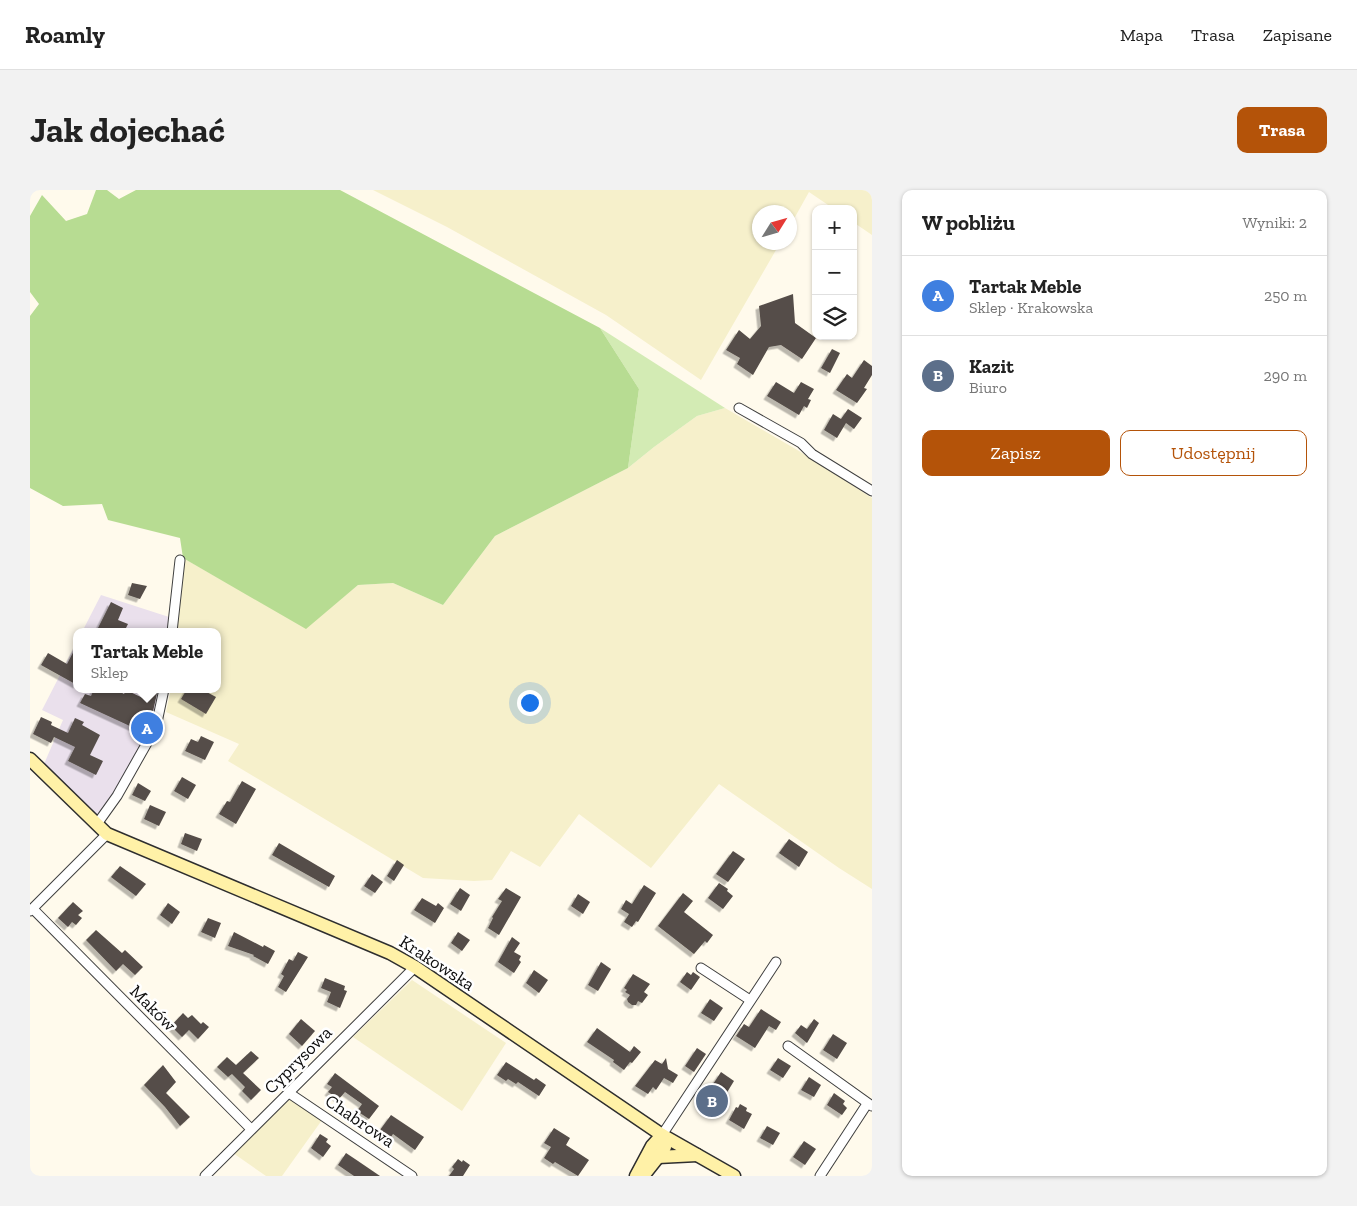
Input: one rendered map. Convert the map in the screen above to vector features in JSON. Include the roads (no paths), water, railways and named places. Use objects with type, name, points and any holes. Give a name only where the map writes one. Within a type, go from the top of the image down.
[{"type":"street","points":[[739,408],[801,443],[812,454],[872,491]]},
{"type":"street","points":[[172,628],[180,560]]},
{"type":"street","points":[[97,824],[118,796],[156,727],[163,693]]},
{"type":"street","name":"Krakowska","points":[[30,759],[107,834],[390,953],[415,967],[657,1132],[734,1176]]},
{"type":"street","points":[[31,910],[107,834]]},
{"type":"street","name":"Maków","points":[[31,910],[251,1129]]},
{"type":"street","points":[[636,1176],[652,1146],[657,1132],[776,962]]},
{"type":"street","name":"Cyprysowa","points":[[205,1176],[415,967]]},
{"type":"street","points":[[701,968],[750,1000]]},
{"type":"street","points":[[788,1046],[870,1105],[820,1176]]},
{"type":"street","name":"Chabrowa","points":[[289,1093],[412,1176]]},
{"type":"street","points":[[643,1176],[665,1147],[657,1132]]},
{"type":"street","points":[[658,1157],[697,1155]]},
{"type":"place","name":"Tartak Meble","points":[[147,728]]},
{"type":"place","name":"Kazit","points":[[712,1101]]}]
